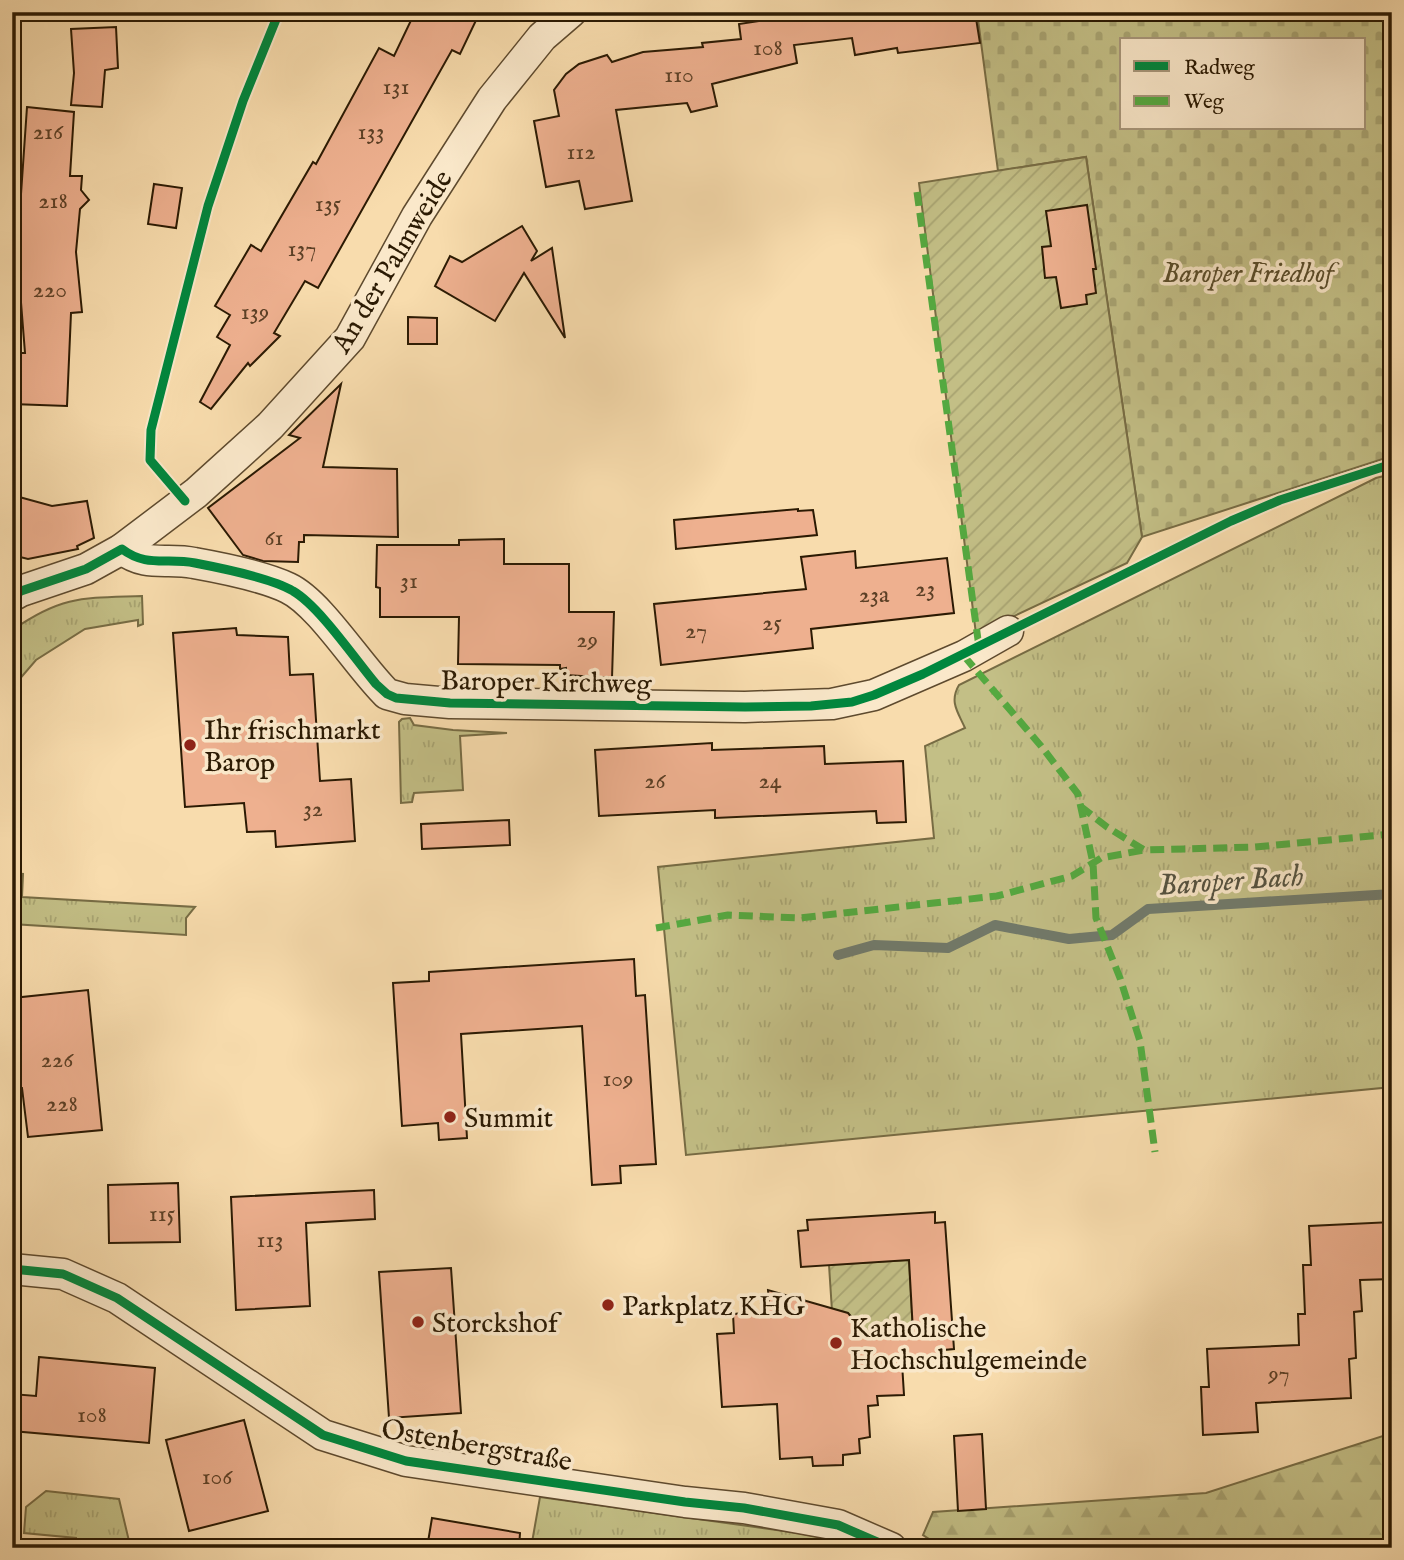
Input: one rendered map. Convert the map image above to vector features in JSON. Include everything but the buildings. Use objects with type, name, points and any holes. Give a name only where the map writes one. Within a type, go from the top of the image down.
[{"type":"street","name":"An der Palmweide","points":[[12,596],[86,569],[122,549],[196,493],[270,426],[350,338],[439,179],[543,24],[571,12]]},
{"type":"street","name":"Baroper Kirchweg","points":[[122,549],[134,558],[146,561],[192,562],[269,580],[290,589],[313,608],[387,694],[405,699],[450,703],[745,707],[832,704],[874,695],[964,656],[1008,631]]},
{"type":"street","name":"Ostenbergstraße","points":[[12,1269],[63,1274],[117,1298],[323,1435],[406,1461],[685,1502],[744,1508],[838,1525],[891,1548]]},
{"type":"green space","name":"Baroper Friedhof","points":[[977,12],[1392,12],[1392,456],[1142,537],[1086,157],[998,171]]},
{"type":"green space","points":[[1086,157],[1142,537],[1127,563],[976,634],[919,183]]},
{"type":"green space","points":[[1392,474],[1392,1087],[686,1155],[658,867],[934,838],[925,746],[965,728],[955,702],[959,685],[1376,478]]},
{"type":"green space","points":[[142,596],[143,624],[138,626],[138,620],[85,629],[36,660],[12,688],[14,629],[47,610],[75,600]]},
{"type":"green space","points":[[410,718],[414,725],[507,733],[460,736],[463,790],[414,793],[412,802],[401,803],[399,722]]},
{"type":"green space","points":[[12,873],[23,874],[22,897],[195,907],[186,918],[186,935],[12,924]]},
{"type":"green space","points":[[909,1260],[913,1334],[871,1337],[870,1333],[859,1333],[850,1316],[832,1311],[829,1265]]},
{"type":"green space","points":[[1392,1433],[1392,1548],[943,1548],[923,1535],[933,1512],[1206,1493]]},
{"type":"green space","points":[[46,1491],[119,1499],[129,1541],[105,1548],[76,1548],[76,1538],[24,1533],[26,1507]]},
{"type":"green space","points":[[540,1497],[798,1533],[841,1541],[857,1548],[531,1548]]},
{"type":"waterway","name":"Baroper Bach","points":[[838,955],[874,945],[948,948],[995,925],[1069,939],[1112,935],[1148,909],[1392,894]]},
{"type":"marked path","points":[[917,192],[979,647]]},
{"type":"marked path","points":[[964,656],[1078,794],[1093,863],[1096,918],[1120,978],[1140,1041],[1155,1152]]},
{"type":"marked path","points":[[1080,806],[1144,850],[1255,847],[1392,834]]},
{"type":"marked path","points":[[656,928],[728,915],[799,918],[997,896],[1072,876],[1101,858],[1144,850]]},
{"type":"cycle path","points":[[185,501],[150,460],[151,430],[208,206],[243,101],[279,12]]},
{"type":"cycle path","points":[[12,596],[86,569],[122,549],[140,558],[185,561],[246,574],[284,586],[314,608],[376,684],[396,698],[450,703],[811,706],[852,702],[874,695],[923,674],[1231,521],[1280,500],[1392,464]]},
{"type":"cycle path","points":[[12,1269],[63,1274],[117,1298],[323,1435],[406,1461],[685,1502],[744,1508],[838,1525],[891,1548]]},
{"type":"place","name":"Ihr frischmarkt Barop","points":[[190,745]]},
{"type":"place","name":"Summit","points":[[450,1117]]},
{"type":"place","name":"Parkplatz KHG","points":[[608,1305]]},
{"type":"place","name":"Storckshof","points":[[418,1322]]},
{"type":"place","name":"Katholische Hochschulgemeinde","points":[[836,1343]]}]
